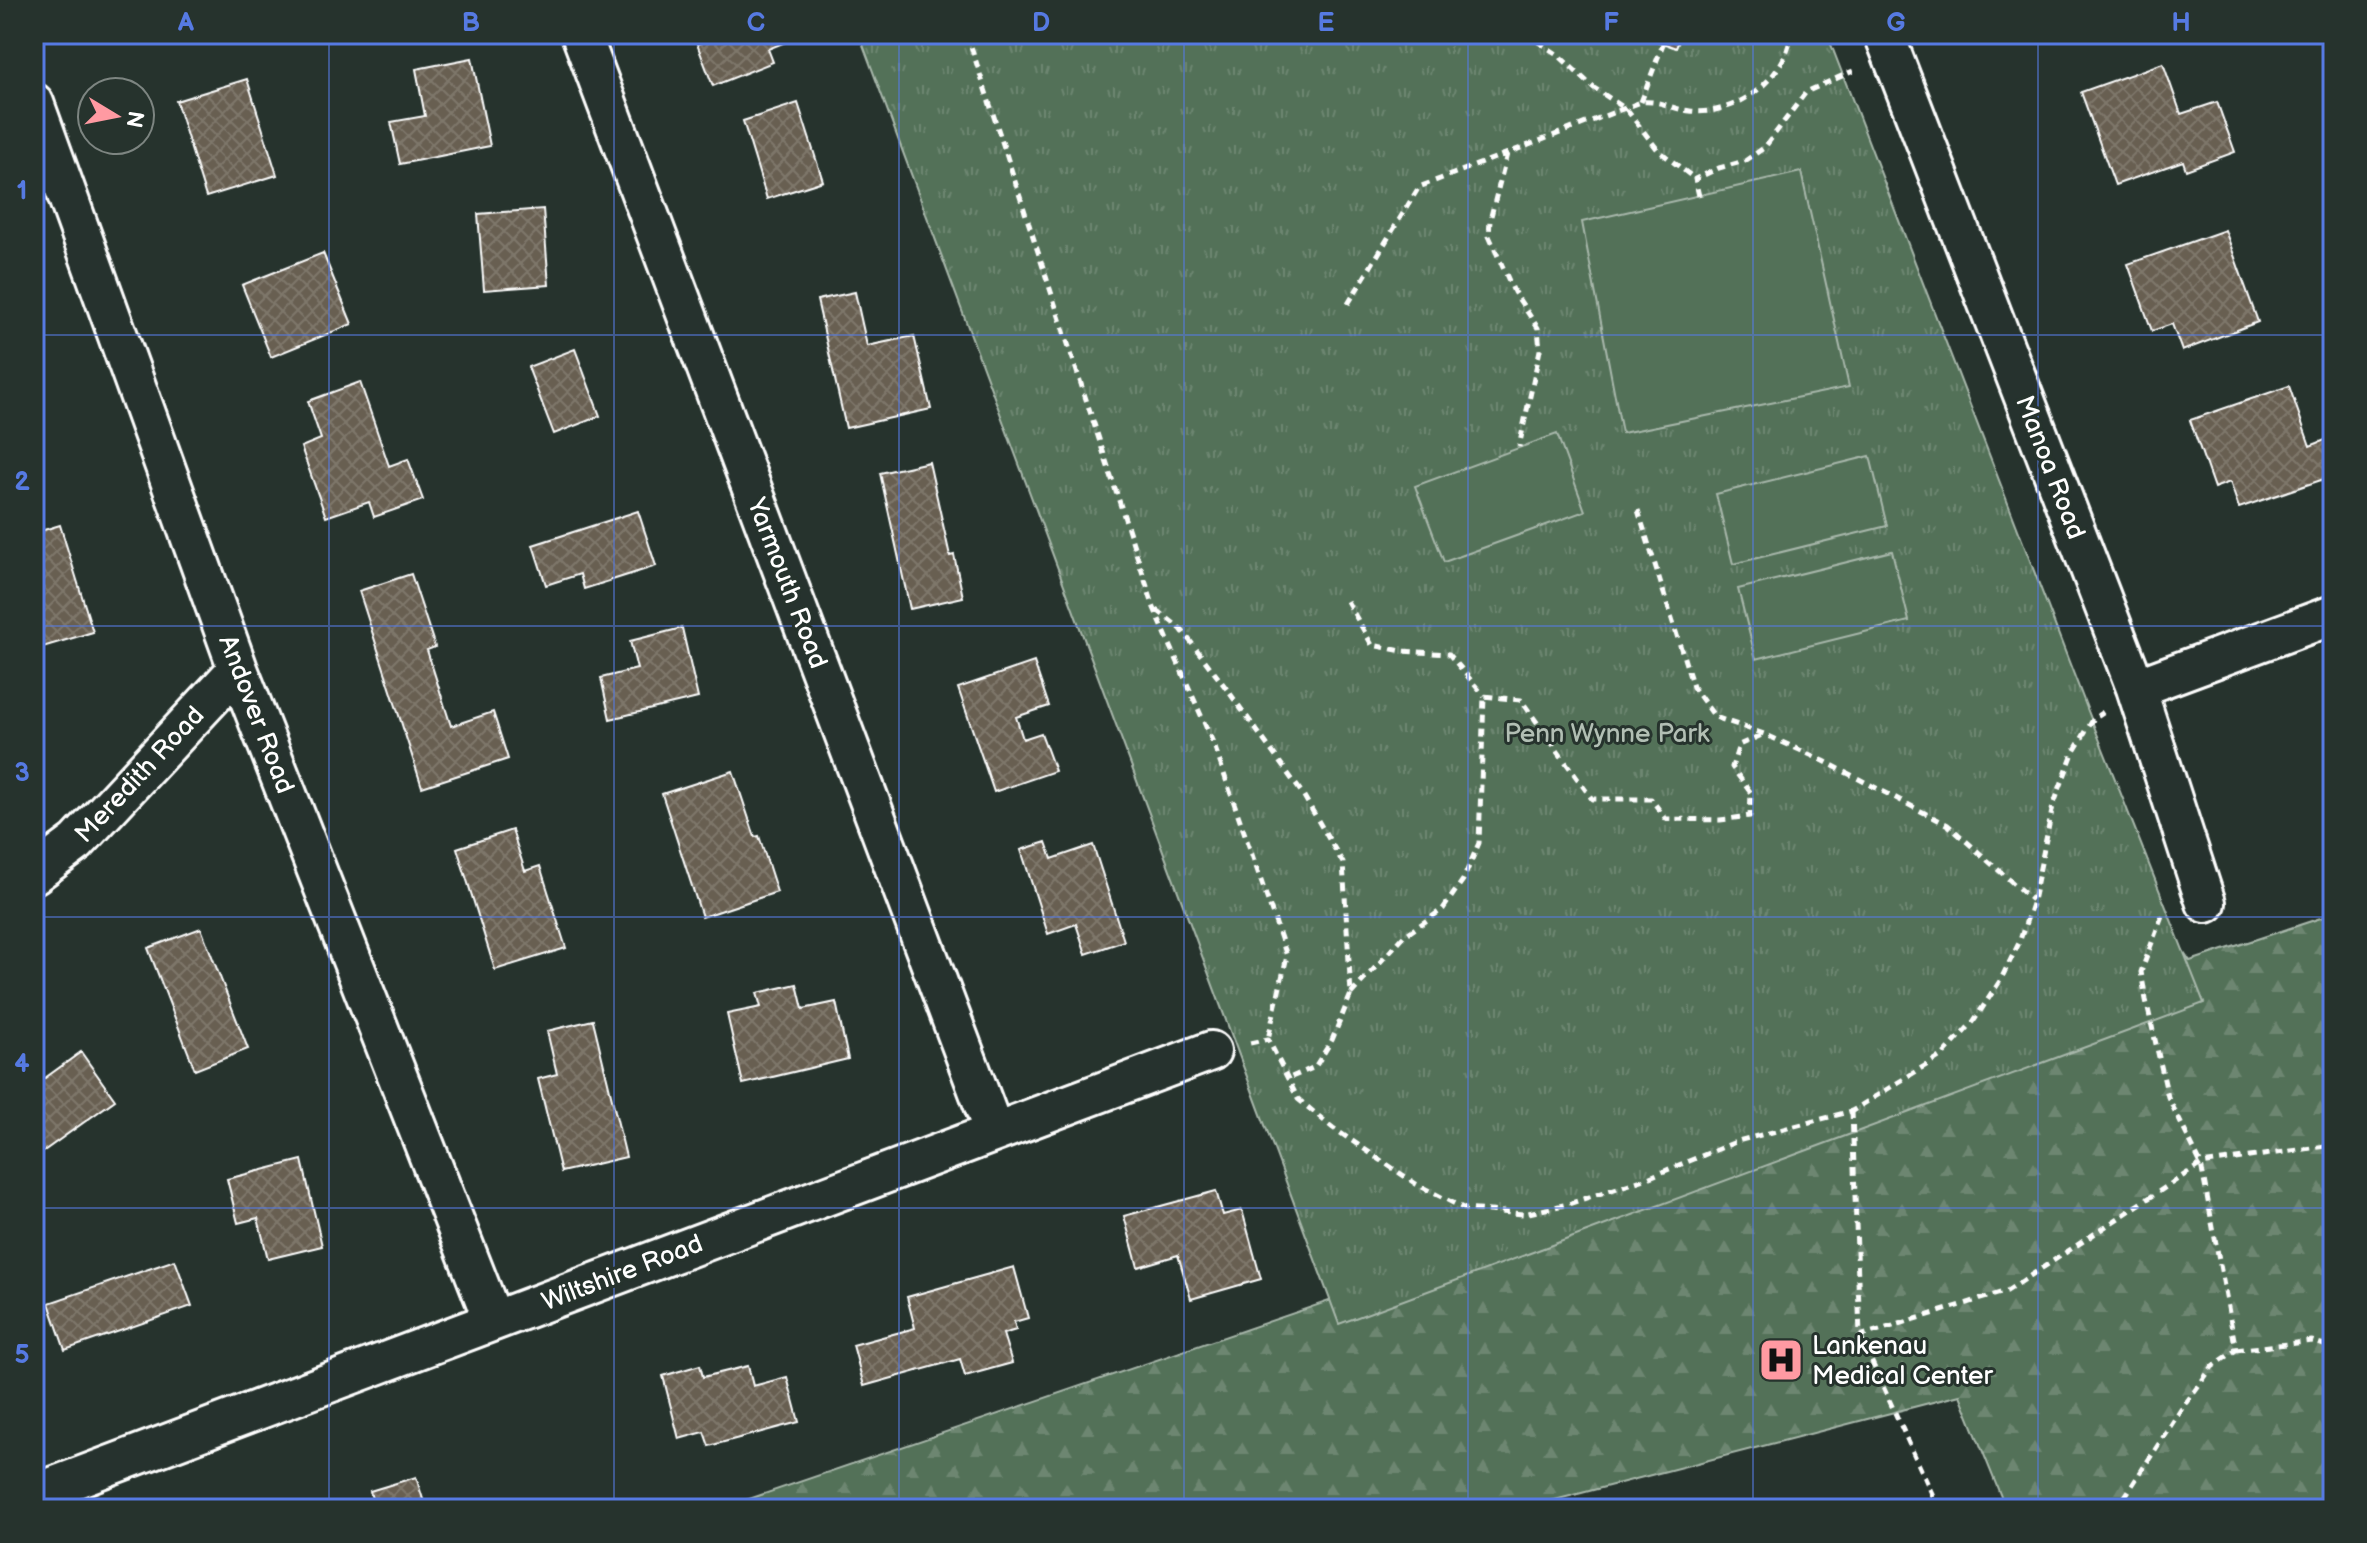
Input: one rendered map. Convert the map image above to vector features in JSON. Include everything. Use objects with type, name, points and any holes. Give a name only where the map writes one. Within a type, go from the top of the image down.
[{"type":"street","name":"Yarmouth Road","points":[[581,34],[994,1132]]},
{"type":"street","name":"Manoa Road","points":[[1888,45],[2136,688],[2206,903]]},
{"type":"street","name":"Andover Road","points":[[34,103],[44,154],[238,669],[493,1320]]},
{"type":"street","points":[[2136,688],[2333,615]]},
{"type":"street","name":"Meredith Road","points":[[34,874],[77,842],[238,669]]},
{"type":"street","name":"Wiltshire Road","points":[[34,1494],[1211,1051]]},
{"type":"path","points":[[967,34],[1154,608],[1214,745],[1287,956],[1268,1039],[1298,1099],[1333,1128],[1416,1184],[1465,1209],[1524,1214],[1568,1204],[1645,1179],[1738,1141],[1852,1111],[1944,1054],[1973,1022],[2000,981],[2019,943],[2033,901],[2053,806],[2073,753],[2094,718],[2136,688]]},
{"type":"path","points":[[1526,34],[1557,54],[1594,88],[1626,109],[1658,150],[1695,179],[1699,196]]},
{"type":"path","points":[[1348,304],[1419,187],[1641,102],[1657,101],[1690,111],[1721,109],[1752,96],[1775,71],[1790,43],[1791,34]]},
{"type":"path","points":[[1641,102],[1663,44]]},
{"type":"path","points":[[1695,179],[1745,161],[1765,147],[1806,92],[1888,45]]},
{"type":"path","points":[[1508,153],[1490,220],[1489,236],[1514,292],[1538,328],[1540,350],[1519,447]]},
{"type":"path","points":[[1638,510],[1693,687],[1715,717],[1764,734],[1824,761],[1948,825],[2033,901]]},
{"type":"path","points":[[1287,1079],[1315,1067],[1332,1040],[1351,994],[1404,936],[1443,909],[1463,880],[1479,843],[1484,696],[1449,654],[1402,651],[1372,645],[1347,601]]},
{"type":"path","points":[[1154,608],[1181,629],[1226,688],[1302,793],[1343,863],[1351,994]]},
{"type":"path","points":[[1484,696],[1521,700],[1592,799],[1651,799],[1666,819],[1720,820],[1750,816],[1751,793],[1732,767],[1739,745],[1764,734]]},
{"type":"path","points":[[2188,847],[2141,972],[2168,1097],[2201,1164],[2236,1350]]},
{"type":"path","points":[[1211,1051],[1268,1039]]},
{"type":"path","points":[[1852,1111],[1860,1336],[1939,1509]]},
{"type":"path","points":[[1860,1336],[2007,1291],[2201,1164],[2333,1145]]},
{"type":"path","points":[[2117,1509],[2212,1367],[2236,1350],[2312,1341],[2333,1348]]},
{"type":"green space","name":"Penn Wynne Park","points":[[859,34],[1827,34],[2204,1003],[1339,1324]]},
{"type":"green space","points":[[1801,172],[1849,387],[1622,433],[1582,222]]},
{"type":"green space","points":[[1557,434],[1585,511],[1444,562],[1415,486]]},
{"type":"green space","points":[[1870,456],[1887,526],[1733,564],[1716,494]]},
{"type":"green space","points":[[1892,551],[1909,621],[1756,659],[1738,589]]},
{"type":"green space","points":[[1993,664],[2190,961],[2333,914],[2333,1509],[2006,1509],[1960,1395],[1520,1509],[720,1509],[1382,1283]]},
{"type":"building","points":[[720,34],[803,35],[768,49],[773,62],[713,86],[697,44]]},
{"type":"building","points":[[1650,34],[1682,34],[1676,48],[1649,38]]},
{"type":"building","points":[[2323,34],[2333,34],[2333,68]]},
{"type":"building","points":[[472,58],[490,146],[400,164],[391,122],[425,116],[416,69]]},
{"type":"building","points":[[2163,63],[2181,114],[2217,102],[2235,152],[2186,170],[2183,161],[2115,185],[2081,92]]},
{"type":"building","points":[[247,79],[277,175],[206,197],[176,101]]},
{"type":"building","points":[[798,103],[823,181],[767,199],[743,121]]},
{"type":"building","points":[[543,209],[549,285],[484,290],[478,214]]},
{"type":"building","points":[[2225,230],[2258,322],[2182,351],[2172,324],[2152,331],[2128,264]]},
{"type":"building","points":[[323,253],[352,324],[271,357],[242,285]]},
{"type":"building","points":[[855,292],[867,346],[914,336],[931,409],[846,428],[817,300]]},
{"type":"building","points":[[575,349],[600,416],[554,434],[528,367]]},
{"type":"building","points":[[360,382],[389,466],[408,459],[423,500],[374,517],[369,502],[326,517],[301,447],[321,439],[308,401]]},
{"type":"building","points":[[2289,386],[2310,446],[2333,437],[2333,476],[2239,508],[2230,482],[2214,488],[2190,420]]},
{"type":"building","points":[[929,462],[950,556],[954,555],[963,597],[910,609],[880,473]]},
{"type":"building","points":[[638,511],[656,566],[584,589],[580,574],[546,585],[533,545]]},
{"type":"building","points":[[60,525],[93,632],[36,649],[34,533]]},
{"type":"building","points":[[411,574],[435,647],[427,650],[451,726],[493,712],[508,759],[422,787],[359,591]]},
{"type":"building","points":[[682,628],[698,698],[610,719],[601,678],[637,669],[630,641]]},
{"type":"building","points":[[1034,662],[1049,706],[1016,717],[1023,739],[1041,733],[1055,771],[994,792],[958,688]]},
{"type":"building","points":[[733,771],[777,892],[702,917],[662,794]]},
{"type":"building","points":[[512,830],[525,871],[540,866],[566,948],[495,970],[457,848]]},
{"type":"building","points":[[1046,842],[1052,859],[1093,845],[1124,941],[1086,954],[1076,924],[1048,934],[1021,850]]},
{"type":"building","points":[[201,928],[248,1049],[195,1070],[148,948]]},
{"type":"building","points":[[797,984],[803,1009],[836,1002],[848,1059],[743,1084],[727,1014],[761,1007],[757,993]]},
{"type":"building","points":[[593,1020],[626,1157],[561,1172],[538,1079],[557,1074],[547,1031]]},
{"type":"building","points":[[81,1052],[115,1100],[34,1158],[34,1086]]},
{"type":"building","points":[[302,1160],[322,1246],[268,1259],[258,1218],[238,1223],[227,1179]]},
{"type":"building","points":[[1216,1191],[1223,1215],[1242,1210],[1261,1279],[1191,1299],[1178,1255],[1138,1267],[1124,1216]]},
{"type":"building","points":[[175,1260],[192,1306],[65,1350],[49,1303]]},
{"type":"building","points":[[1014,1267],[1028,1318],[1014,1322],[1016,1330],[1003,1334],[1012,1363],[965,1376],[960,1359],[864,1386],[853,1345],[915,1328],[907,1297]]},
{"type":"building","points":[[700,1365],[703,1377],[748,1366],[753,1386],[787,1377],[799,1422],[709,1446],[704,1432],[679,1439],[663,1376]]},
{"type":"building","points":[[416,1477],[426,1509],[369,1509],[374,1507],[370,1491]]},
{"type":"place","name":"Lankenau Medical Center","points":[[1781,1360]]}]
